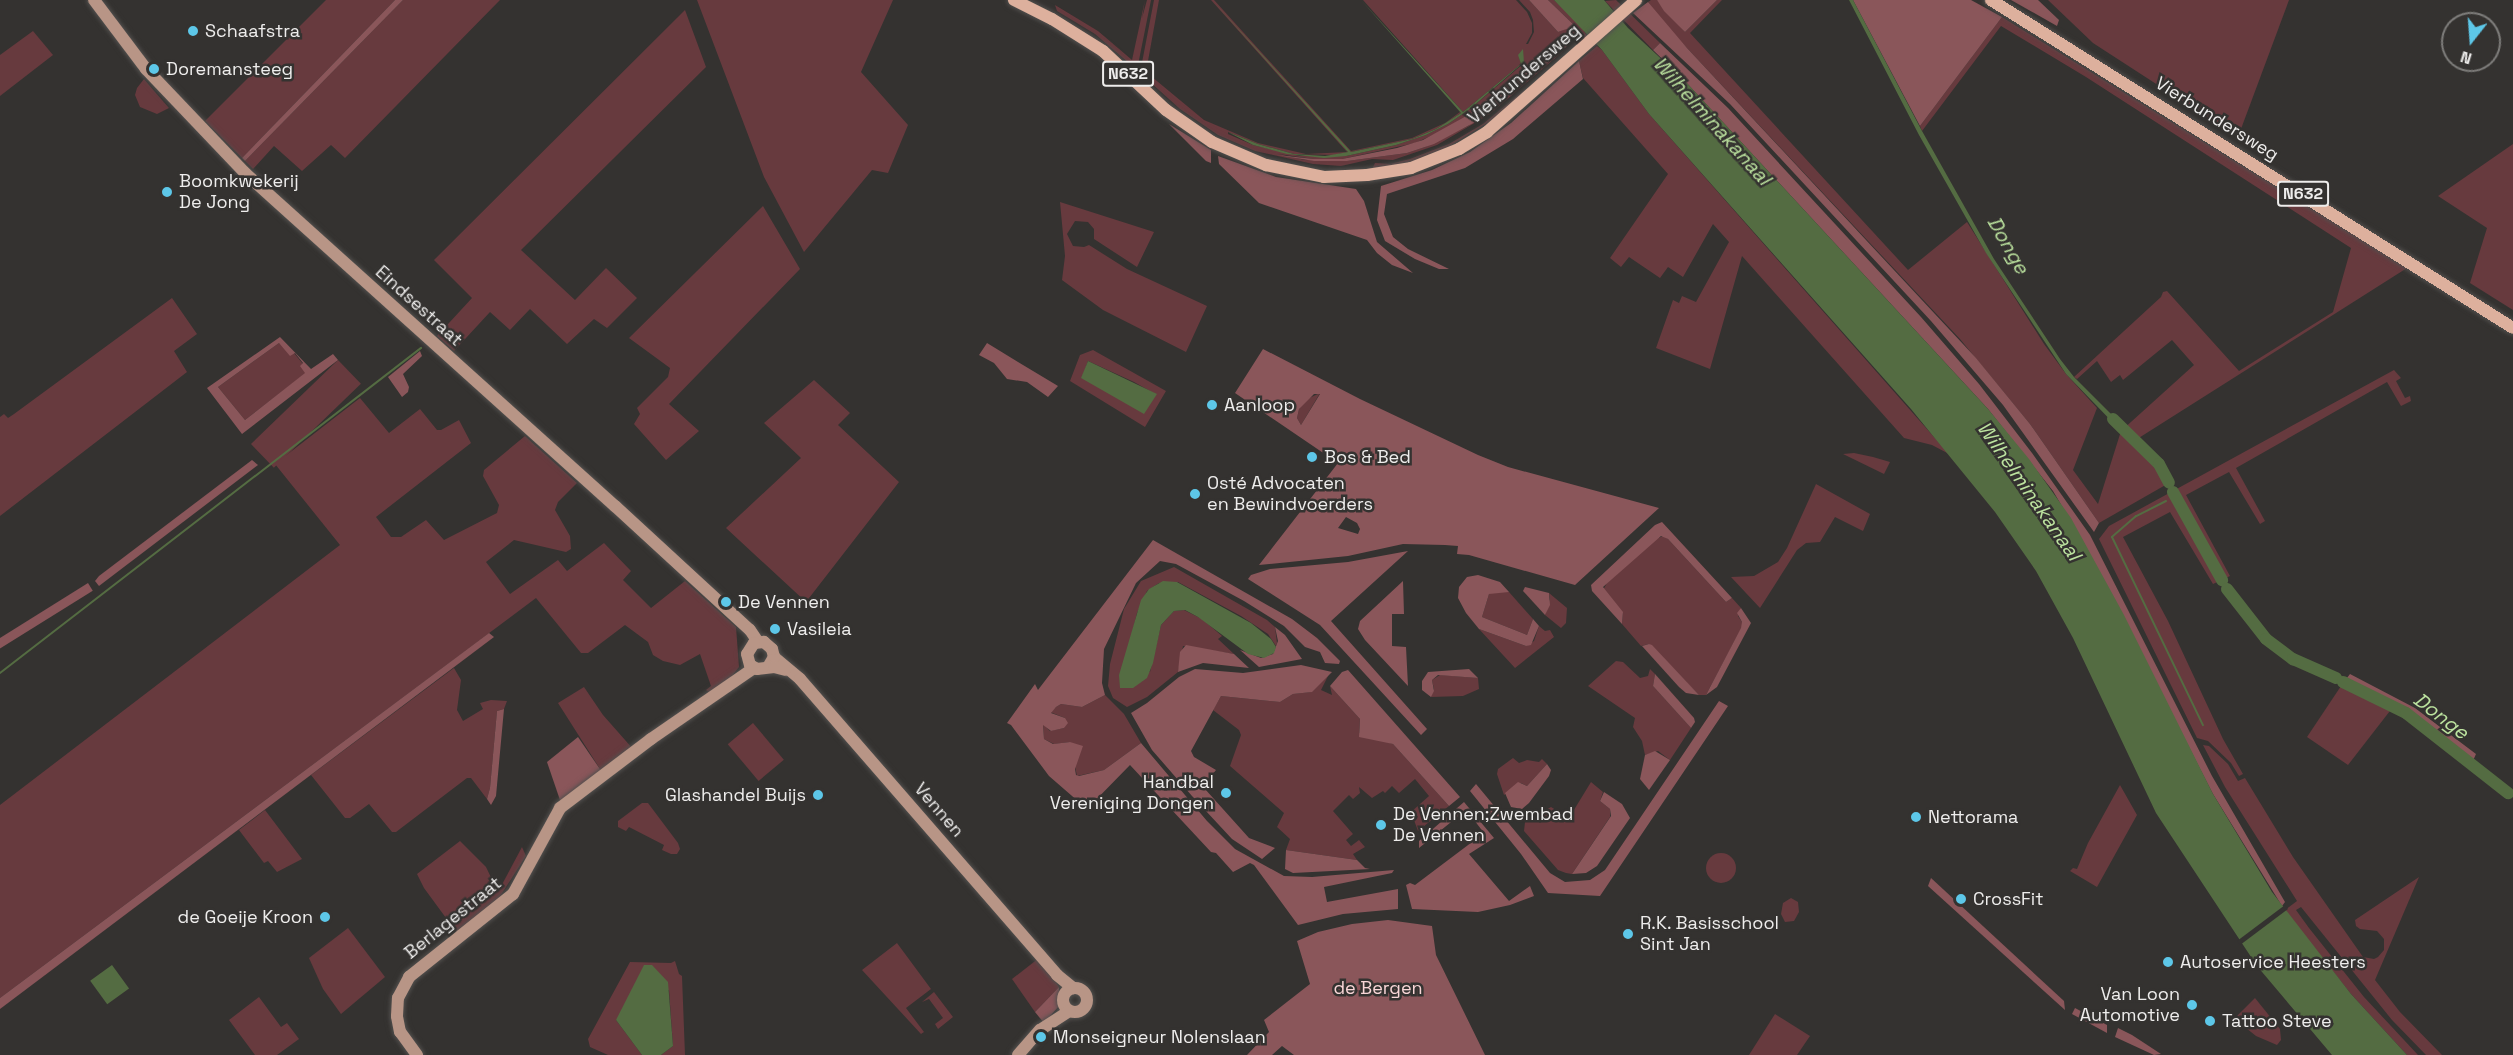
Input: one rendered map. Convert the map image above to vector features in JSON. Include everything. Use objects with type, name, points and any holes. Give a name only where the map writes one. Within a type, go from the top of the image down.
[{"type":"main road","name":"Vierbundersweg","points":[[1014,0],[1053,18],[1103,51],[1166,110],[1212,142],[1266,165],[1324,177],[1367,175],[1411,168],[1459,149],[1487,132],[1635,1]]},
{"type":"main road","name":"Vierbundersweg","points":[[1991,0],[2513,328]]},
{"type":"street","name":"Eindsestraat","points":[[94,0],[146,69],[245,174],[740,621],[754,644],[768,645],[771,662]]},
{"type":"street","points":[[754,644],[747,654],[751,665],[771,662]]},
{"type":"street","name":"Vennen","points":[[771,662],[791,671],[988,892],[1058,975],[1068,999],[1054,1020],[1018,1055]]},
{"type":"street","name":"Berlagestraat","points":[[417,1055],[400,1032],[397,1016],[398,998],[409,977],[513,894],[560,808],[732,682],[751,665]]},
{"type":"shaded area","points":[[326,0],[395,0],[242,158],[205,121]]},
{"type":"shaded area","points":[[403,0],[500,0],[345,158],[331,145],[302,171],[274,146],[253,169],[245,161]]},
{"type":"shaded area","points":[[697,0],[893,0],[861,72],[908,125],[888,173],[872,170],[804,252],[764,177]]},
{"type":"shaded area","points":[[1145,0],[1142,18],[1147,0],[1151,0],[1137,70],[1095,34],[1057,11],[1055,5],[1098,31],[1132,60]]},
{"type":"shaded area","points":[[1154,0],[1159,0],[1146,72],[1204,120],[1258,143],[1306,154],[1347,152],[1211,0],[1214,0],[1351,151],[1412,138],[1445,123],[1460,112],[1361,0],[1461,113],[1436,129],[1412,139],[1351,152],[1341,144],[1348,152],[1334,155],[1294,154],[1258,144],[1228,132],[1253,145],[1300,156],[1346,156],[1396,145],[1426,135],[1470,109],[1524,63],[1522,53],[1519,57],[1521,64],[1463,112],[1363,0],[1516,0],[1527,12],[1532,23],[1532,33],[1526,44],[1528,44],[1534,32],[1533,20],[1530,12],[1519,0],[1529,0],[1558,32],[1574,25],[1548,0],[1554,0],[1579,23],[1592,44],[1585,52],[1572,38],[1561,39],[1468,115],[1440,132],[1415,143],[1342,159],[1314,159],[1278,154],[1305,160],[1347,161],[1407,153],[1425,147],[1468,126],[1568,47],[1490,114],[1437,145],[1393,160],[1372,159],[1341,166],[1313,164],[1255,151],[1218,135],[1180,109],[1140,73]]},
{"type":"shaded area","points":[[1616,0],[1660,43],[1653,50],[1605,1]]},
{"type":"shaded area","points":[[1657,0],[1685,32],[1717,0],[1722,0],[1690,33],[1908,270],[1967,222],[2044,344],[2066,374],[2097,408],[2073,470],[2098,504],[2121,431],[2194,365],[2172,340],[2123,380],[2120,375],[2111,382],[2097,361],[2077,379],[2074,377],[2161,297],[2163,292],[2167,291],[2239,371],[2333,312],[2351,248],[2086,77],[2001,26],[1922,131],[1920,126],[2002,17],[2407,268],[2134,441],[2161,468],[2169,483],[2099,523],[2030,424],[1960,339],[1659,18],[1648,2]]},
{"type":"shaded area","points":[[2048,0],[2289,0],[2238,137],[2093,43]]},
{"type":"shaded area","points":[[685,10],[706,67],[521,250],[575,300],[606,268],[637,298],[607,328],[594,319],[567,344],[530,309],[510,330],[490,312],[454,351],[437,336],[472,298],[434,260]]},
{"type":"shaded area","points":[[33,31],[53,55],[0,96],[0,55]]},
{"type":"shaded area","points":[[1597,46],[1649,114],[1949,454],[1932,445],[1904,438],[1742,256],[1710,369],[1656,348],[1673,300],[1679,303],[1682,296],[1696,302],[1729,242],[1713,224],[1683,277],[1668,267],[1660,278],[1629,257],[1621,267],[1610,258],[1668,174],[1583,78],[1579,61]]},
{"type":"shaded area","points":[[144,79],[169,108],[157,114],[140,107],[135,95]]},
{"type":"shaded area","points":[[1527,88],[1492,120],[1450,146],[1413,161],[1372,169],[1375,163],[1390,164],[1410,159],[1449,144],[1483,124]]},
{"type":"shaded area","points":[[2513,144],[2513,310],[2470,283],[2487,228],[2438,196]]},
{"type":"shaded area","points":[[1060,202],[1154,232],[1137,267],[1094,239],[1094,229],[1088,222],[1075,221],[1067,234],[1073,246],[1089,245],[1127,269],[1207,306],[1186,352],[1103,310],[1062,280],[1065,256]]},
{"type":"shaded area","points":[[763,206],[800,269],[669,404],[699,431],[666,460],[634,424],[640,414],[637,408],[668,377],[670,368],[629,338]]},
{"type":"shaded area","points":[[172,298],[197,334],[174,351],[187,372],[0,516],[0,417],[4,414],[8,418],[14,414]]},
{"type":"shaded area","points":[[279,343],[294,353],[303,364],[306,373],[245,420],[218,387]]},
{"type":"shaded area","points":[[1093,350],[1166,391],[1145,427],[1070,381],[1080,355]],"holes":[[[1088,361],[1157,395],[1082,378]]]},
{"type":"shaded area","points":[[338,360],[361,384],[274,468],[251,444]]},
{"type":"shaded area","points":[[2394,370],[2401,378],[2396,381],[2405,398],[2410,396],[2411,401],[2401,406],[2387,382],[2236,468],[2265,521],[2260,524],[2229,472],[2186,495],[2230,576],[2213,584],[2170,512],[2123,537],[2168,621],[2223,739],[2243,774],[2239,776],[2231,763],[2208,741],[2197,738],[2099,539],[2109,526]]},
{"type":"shaded area","points":[[814,380],[850,413],[838,425],[899,482],[806,602],[726,528],[801,458],[764,423]]},
{"type":"shaded area","points":[[1320,393],[1301,425],[1297,418],[1299,409],[1305,400]]},
{"type":"shaded area","points":[[360,398],[389,433],[420,409],[437,430],[459,420],[471,443],[376,517],[391,537],[401,537],[426,520],[444,540],[497,513],[499,505],[483,476],[484,470],[525,436],[577,483],[558,502],[555,510],[570,536],[571,549],[566,552],[514,540],[486,562],[510,594],[558,560],[567,571],[604,543],[631,571],[623,580],[651,608],[685,581],[736,627],[739,667],[728,681],[709,692],[706,690],[711,686],[700,654],[680,665],[663,661],[653,655],[648,642],[625,625],[588,653],[581,653],[536,598],[0,998],[0,805],[340,545],[275,464]]},
{"type":"shaded area","points":[[1854,453],[1890,462],[1884,474],[1843,454]]},
{"type":"shaded area","points":[[1816,484],[1870,514],[1863,531],[1835,517],[1820,542],[1806,543],[1797,550],[1760,608],[1731,577],[1754,576],[1778,562],[1787,548]]},
{"type":"shaded area","points":[[1663,536],[1726,602],[1732,598],[1741,608],[1738,616],[1742,627],[1706,695],[1699,695],[1649,644],[1641,646],[1622,624],[1623,613],[1603,590],[1607,583],[1654,540]]},
{"type":"shaded area","points":[[1174,567],[1267,620],[1275,627],[1276,646],[1268,634],[1241,616],[1178,582],[1159,583],[1147,591],[1137,613],[1128,651],[1150,672],[1161,625],[1174,611],[1184,610],[1202,619],[1222,636],[1218,639],[1234,654],[1183,646],[1178,672],[1147,697],[1127,707],[1113,698],[1108,686],[1110,664],[1124,609],[1141,581]]},
{"type":"shaded area","points":[[1494,591],[1509,592],[1533,619],[1527,635],[1482,617],[1489,594]]},
{"type":"shaded area","points":[[1549,593],[1567,608],[1566,623],[1561,628],[1545,615],[1550,599]]},
{"type":"shaded area","points":[[1539,626],[1545,631],[1550,630],[1554,637],[1515,668],[1479,629],[1526,646],[1534,641]]},
{"type":"shaded area","points":[[1616,661],[1623,662],[1640,678],[1648,676],[1650,669],[1655,674],[1653,686],[1691,728],[1670,760],[1658,751],[1645,755],[1642,741],[1633,727],[1635,718],[1588,686]]},
{"type":"shaded area","points":[[454,668],[461,680],[457,710],[463,721],[483,709],[480,703],[491,700],[507,701],[504,709],[497,711],[487,799],[471,778],[467,778],[396,832],[392,832],[369,804],[350,818],[345,818],[311,775]]},
{"type":"shaded area","points":[[1329,674],[1321,690],[1332,695],[1330,686],[1360,719],[1359,733],[1393,744],[1449,806],[1418,831],[1411,812],[1429,796],[1415,779],[1399,793],[1392,786],[1385,793],[1383,791],[1372,798],[1359,787],[1360,793],[1353,799],[1349,795],[1333,811],[1353,834],[1346,840],[1351,846],[1359,840],[1365,847],[1353,854],[1357,860],[1286,850],[1290,839],[1277,827],[1284,813],[1230,766],[1241,735],[1239,730],[1213,710],[1221,696],[1280,702],[1293,694],[1311,692]]},
{"type":"shaded area","points":[[1440,675],[1478,678],[1479,689],[1463,696],[1431,697],[1434,689],[1432,680]]},
{"type":"shaded area","points":[[2343,683],[2393,707],[2348,765],[2307,737]]},
{"type":"shaded area","points":[[584,687],[603,715],[633,749],[602,772],[558,703]]},
{"type":"shaded area","points":[[1105,695],[1124,714],[1141,743],[1104,770],[1077,776],[1070,742],[1054,744],[1044,739],[1043,724],[1050,731],[1064,728],[1065,718],[1050,712],[1056,707],[1061,704],[1082,707]]},
{"type":"shaded area","points":[[753,723],[784,760],[759,781],[728,744]]},
{"type":"shaded area","points":[[2203,745],[2209,746],[2228,764],[2238,781],[2245,778],[2293,857],[2363,957],[2374,959],[2378,957],[2384,950],[2384,939],[2377,931],[2360,929],[2356,926],[2355,920],[2419,877],[2375,980],[2400,1012],[2442,1055],[2426,1055],[2392,1020],[2301,907],[2296,910],[2309,928],[2364,997],[2418,1055],[2407,1055],[2351,994],[2305,936],[2285,910],[2297,901],[2225,787]]},
{"type":"shaded area","points":[[1513,758],[1519,763],[1527,760],[1539,762],[1542,759],[1547,764],[1527,786],[1521,783],[1504,795],[1497,774],[1498,769]]},
{"type":"shaded area","points":[[1591,782],[1603,792],[1600,801],[1610,809],[1610,817],[1572,874],[1566,873],[1558,870],[1524,831],[1525,822],[1551,807],[1569,818]]},
{"type":"shaded area","points":[[2120,785],[2137,815],[2097,887],[2070,871],[2073,868],[2077,869],[2088,843]]},
{"type":"shaded area","points":[[642,803],[648,803],[678,843],[680,849],[677,854],[662,850],[664,845],[629,827],[626,831],[618,827],[618,821]]},
{"type":"shaded area","points":[[265,810],[302,859],[277,872],[268,861],[264,863],[239,830]]},
{"type":"shaded area","points":[[460,841],[486,867],[498,892],[522,847],[526,856],[497,901],[457,933],[424,888],[417,874]]},
{"type":"shaded area","points":[[1721,853],[1727,854],[1735,862],[1735,874],[1727,882],[1721,883],[1715,882],[1707,874],[1706,868],[1707,862],[1715,854]]},
{"type":"shaded area","points":[[1791,898],[1798,902],[1799,912],[1794,921],[1785,922],[1781,914],[1783,903]]},
{"type":"shaded area","points":[[348,928],[385,977],[341,1014],[323,989],[309,958]]},
{"type":"shaded area","points":[[897,943],[931,989],[906,1008],[924,1032],[921,1034],[862,970]]},
{"type":"shaded area","points":[[1039,958],[1059,987],[1035,1012],[1012,979]]},
{"type":"shaded area","points":[[675,961],[679,974],[682,976],[685,1055],[661,1055],[673,1046],[669,990],[616,1020],[642,1055],[608,1055],[590,1047],[588,1039],[630,962],[671,963]]},
{"type":"shaded area","points":[[934,992],[953,1017],[938,1029],[935,1024],[943,1018],[929,999],[922,1002]]},
{"type":"shaded area","points":[[259,997],[281,1027],[287,1023],[299,1039],[277,1055],[255,1055],[229,1020]]},
{"type":"shaded area","points":[[2255,998],[2280,1029],[2281,1040],[2277,1045],[2256,1036],[2241,1024],[2237,1016]]},
{"type":"shaded area","points":[[1775,1014],[1810,1036],[1797,1055],[1749,1055]]},
{"type":"green space","points":[[395,0],[403,0],[245,161],[242,158]]},
{"type":"green space","points":[[1529,0],[1548,0],[1575,26],[1558,32]]},
{"type":"green space","points":[[1657,0],[1717,0],[1685,32],[1664,11]]},
{"type":"green space","points":[[1853,0],[1971,0],[2002,17],[1920,126]]},
{"type":"green space","points":[[2011,0],[2038,0],[2059,20],[2057,26]]},
{"type":"green space","points":[[1648,2],[1687,48],[1976,358],[2030,424],[2099,523],[2094,532],[2003,405],[1931,321],[1730,104],[1633,13]]},
{"type":"green space","points":[[1561,39],[1567,46],[1519,87],[1477,121],[1434,144],[1407,153],[1347,161],[1314,161],[1277,155],[1342,159],[1397,148],[1423,140],[1468,115]]},
{"type":"green space","points":[[1660,43],[1728,108],[1921,317],[1979,384],[2032,453],[2090,535],[2212,776],[2285,902],[2282,906],[2213,794],[2086,547],[2053,491],[1988,409],[1684,80],[1653,50]]},
{"type":"green space","points":[[1579,61],[1583,79],[1513,139],[1465,168],[1387,194],[1384,214],[1393,237],[1408,249],[1449,269],[1439,269],[1415,259],[1385,241],[1377,220],[1381,186],[1432,170],[1470,152],[1511,123]]},
{"type":"green space","points":[[1169,124],[1211,150],[1211,163],[1206,161]]},
{"type":"green space","points":[[1218,156],[1276,177],[1356,189],[1364,201],[1377,242],[1413,273],[1392,265],[1377,253],[1367,240],[1259,203],[1219,164]]},
{"type":"green space","points":[[280,337],[311,369],[333,354],[338,360],[242,434],[207,388]],"holes":[[[279,343],[290,356],[295,353],[303,363],[300,366],[305,373],[245,420],[218,387]]]},
{"type":"green space","points":[[987,343],[1058,386],[1048,397],[1027,382],[1007,379],[994,363],[979,355]]},
{"type":"green space","points":[[1263,349],[1360,399],[1478,455],[1508,467],[1659,508],[1575,585],[1469,555],[1457,554],[1458,546],[1445,545],[1403,544],[1348,556],[1259,565],[1338,463],[1235,393]],"holes":[[[1314,394],[1320,394],[1301,425],[1297,418],[1299,409]],[[1346,517],[1357,523],[1360,529],[1358,534],[1338,528]]]},
{"type":"green space","points":[[420,351],[422,356],[403,374],[409,387],[408,392],[402,397],[388,377]]},
{"type":"green space","points":[[252,460],[258,465],[99,586],[95,581],[99,576]]},
{"type":"green space","points":[[1662,522],[1732,598],[1726,602],[1668,539],[1661,536],[1603,587],[1623,612],[1622,624],[1592,591],[1591,585],[1655,525]]},
{"type":"green space","points":[[1153,540],[1292,619],[1317,638],[1340,661],[1339,664],[1325,663],[1320,652],[1305,647],[1284,626],[1244,601],[1176,564],[1160,561],[1136,583],[1104,649],[1102,683],[1105,695],[1082,707],[1061,704],[1056,707],[1051,713],[1065,718],[1068,723],[1064,728],[1051,731],[1043,725],[1044,739],[1053,744],[1070,742],[1083,746],[1075,769],[1076,775],[1079,776],[1104,770],[1141,743],[1207,821],[1235,849],[1284,876],[1312,877],[1394,870],[1392,873],[1324,887],[1327,902],[1398,889],[1398,909],[1343,914],[1298,925],[1254,865],[1250,863],[1233,872],[1216,853],[1211,852],[1130,765],[1087,809],[1049,776],[1011,725],[1007,723],[1035,684],[1038,690]]},
{"type":"green space","points":[[1408,551],[1331,621],[1427,729],[1421,735],[1320,625],[1248,579],[1251,575],[1270,569],[1348,562]]},
{"type":"green space","points":[[1478,575],[1500,582],[1509,592],[1489,594],[1482,617],[1527,635],[1533,619],[1539,626],[1531,645],[1526,646],[1479,629],[1466,613],[1458,598],[1459,587],[1467,577]]},
{"type":"green space","points":[[1403,581],[1404,614],[1392,614],[1392,646],[1406,647],[1408,686],[1365,640],[1358,629],[1360,621]]},
{"type":"green space","points":[[88,583],[93,591],[0,649],[0,638]]},
{"type":"green space","points":[[1525,587],[1549,593],[1550,605],[1545,615],[1523,591]]},
{"type":"green space","points":[[1741,608],[1751,623],[1717,687],[1706,695],[1741,628],[1742,622],[1737,613]]},
{"type":"green space","points":[[1275,627],[1285,635],[1302,659],[1259,667],[1240,650],[1261,658],[1273,654],[1278,641]]},
{"type":"green space","points":[[489,633],[494,637],[0,1009],[0,998]]},
{"type":"green space","points":[[1649,644],[1699,695],[1686,693],[1679,687],[1642,646]]},
{"type":"green space","points":[[1186,645],[1234,654],[1249,668],[1203,663],[1178,672],[1180,652]]},
{"type":"green space","points":[[1301,665],[1332,672],[1312,692],[1293,694],[1280,702],[1221,696],[1191,751],[1194,757],[1216,770],[1204,785],[1205,789],[1249,838],[1275,848],[1262,859],[1232,839],[1192,796],[1152,750],[1131,713],[1179,677],[1195,669],[1243,673]]},
{"type":"green space","points":[[1469,669],[1478,678],[1438,675],[1432,680],[1434,691],[1431,697],[1422,690],[1422,681],[1428,672]]},
{"type":"green space","points":[[1348,670],[1460,797],[1449,806],[1393,744],[1359,737],[1360,719],[1330,686],[1342,672]]},
{"type":"green space","points":[[1655,674],[1694,718],[1695,722],[1691,728],[1653,686]]},
{"type":"green space","points":[[2350,674],[2415,708],[2476,754],[2472,763],[2416,719],[2343,683]]},
{"type":"green space","points":[[1719,701],[1728,706],[1600,896],[1548,893],[1521,854],[1470,791],[1476,784],[1550,873],[1565,882],[1590,880],[1605,870]]},
{"type":"green space","points":[[504,709],[496,796],[491,805],[487,799],[497,711]]},
{"type":"green space","points":[[578,737],[602,772],[561,803],[547,762]]},
{"type":"green space","points":[[1655,751],[1670,760],[1649,790],[1640,779],[1645,755]]},
{"type":"green space","points":[[1547,764],[1551,770],[1549,776],[1529,803],[1522,809],[1511,807],[1505,793],[1518,782],[1527,786]]},
{"type":"green space","points":[[1604,792],[1622,804],[1630,818],[1597,866],[1586,873],[1572,874],[1611,816],[1610,809],[1600,801]]},
{"type":"green space","points":[[1464,802],[1494,838],[1469,854],[1509,901],[1530,886],[1534,896],[1510,905],[1478,912],[1412,909],[1406,885],[1410,883],[1415,885],[1484,833],[1471,816],[1461,814],[1419,848],[1419,841]]},
{"type":"green space","points":[[1286,850],[1357,860],[1365,868],[1370,869],[1293,873],[1285,869]]},
{"type":"green space","points":[[1931,878],[2064,1001],[2065,1010],[1928,886]]},
{"type":"green space","name":"de Bergen","points":[[1388,920],[1432,926],[1436,955],[1485,1055],[1294,1055],[1282,1046],[1272,1055],[1247,1055],[1269,1032],[1264,1020],[1310,984],[1297,941],[1318,932],[1352,924]]},
{"type":"green space","points":[[1059,987],[1059,1006],[1044,1023],[1035,1012]]},
{"type":"green space","points":[[2075,1008],[2107,1025],[2107,1033],[2072,1014]]},
{"type":"green space","points":[[2118,1028],[2161,1054],[2154,1055],[2115,1037]]},
{"type":"water","points":[[1212,0],[1351,152],[1412,139],[1436,129],[1461,113],[1361,0],[1463,112],[1521,64],[1518,55],[1523,49],[1524,62],[1470,109],[1426,135],[1396,145],[1346,156],[1324,158],[1287,154],[1253,145],[1228,132],[1258,144],[1294,154],[1325,156],[1348,152]]},
{"type":"water","name":"Wilhelminakanaal","points":[[1554,0],[1604,0],[1628,28],[1684,80],[1988,409],[2029,459],[2071,518],[2124,615],[2213,794],[2272,892],[2351,994],[2407,1055],[2332,1055],[2257,966],[2156,813],[2073,638],[2036,571],[1995,512],[1911,409],[1649,114],[1602,50]]},
{"type":"water","points":[[1849,0],[1853,0],[1922,131],[1994,259],[2060,359],[2074,377],[2125,428],[2121,431],[2066,374],[1986,253],[1919,135]]},
{"type":"water","points":[[1088,361],[1157,394],[1144,414],[1081,378]]},
{"type":"water","points":[[1163,581],[1177,582],[1251,623],[1271,639],[1276,647],[1274,653],[1264,658],[1248,654],[1198,617],[1185,610],[1174,611],[1161,625],[1153,663],[1147,678],[1133,688],[1120,688],[1119,675],[1141,600],[1149,589]]},
{"type":"water","points":[[112,965],[129,988],[107,1004],[90,981]]},
{"type":"water","points":[[644,965],[652,965],[668,982],[673,1046],[661,1055],[642,1055],[616,1020]]},
{"type":"pier","points":[[2285,905],[2288,909],[2240,945],[2237,941]]},
{"type":"waterway","points":[[0,673],[421,348]]},
{"type":"waterway","name":"Donge","points":[[2113,419],[2159,464],[2169,483]]},
{"type":"waterway","name":"Donge","points":[[2173,492],[2222,580]]},
{"type":"waterway","points":[[2166,501],[2136,516],[2112,537],[2203,725]]},
{"type":"waterway","name":"Donge","points":[[2227,589],[2266,639],[2293,659],[2336,678]]},
{"type":"waterway","name":"Donge","points":[[2343,682],[2406,713],[2508,793]]},
{"type":"place","name":"Schaafstra","points":[[193,31]]},
{"type":"place","name":"Doremansteeg","points":[[154,69]]},
{"type":"place","name":"Boomkwekerij De Jong","points":[[167,192]]},
{"type":"place","name":"Aanloop","points":[[1212,405]]},
{"type":"place","name":"Bos & Bed","points":[[1312,457]]},
{"type":"place","name":"Osté Advocaten en Bewindvoerders","points":[[1195,494]]},
{"type":"place","name":"De Vennen","points":[[726,602]]},
{"type":"place","name":"Vasileia","points":[[775,629]]},
{"type":"place","name":"Handbal Vereniging Dongen","points":[[1226,793]]},
{"type":"place","name":"Glashandel Buijs","points":[[818,795]]},
{"type":"place","name":"Nettorama","points":[[1916,817]]},
{"type":"place","name":"De Vennen;Zwembad De Vennen","points":[[1381,825]]},
{"type":"place","name":"CrossFit","points":[[1961,899]]},
{"type":"place","name":"de Goeije Kroon","points":[[325,917]]},
{"type":"place","name":"R.K. Basisschool Sint Jan","points":[[1628,934]]},
{"type":"place","name":"Autoservice Heesters","points":[[2168,962]]},
{"type":"place","name":"Van Loon Automotive","points":[[2192,1005]]},
{"type":"place","name":"Tattoo Steve","points":[[2210,1021]]},
{"type":"place","name":"Monseigneur Nolenslaan","points":[[1041,1037]]}]
